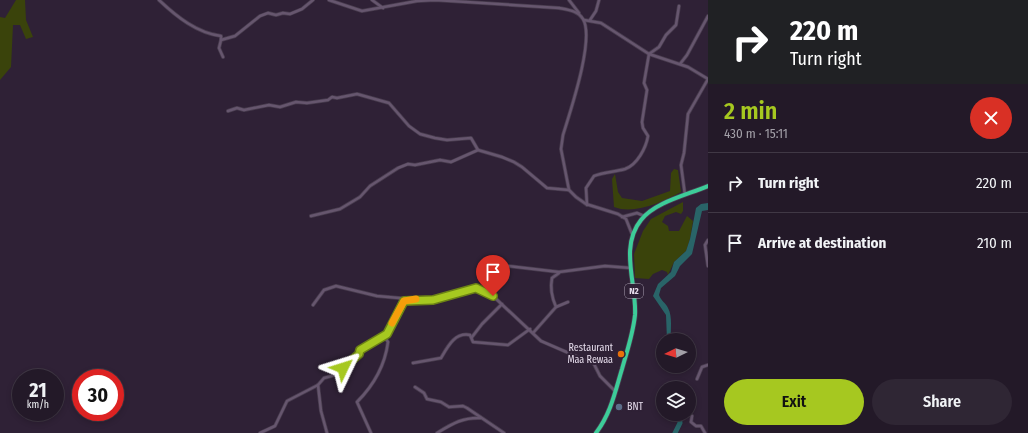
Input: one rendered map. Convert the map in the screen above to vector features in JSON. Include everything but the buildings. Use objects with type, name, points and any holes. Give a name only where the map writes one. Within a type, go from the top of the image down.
[{"type":"highway","name":"N2","points":[[596,433],[607,416],[616,392],[633,328],[635,302],[630,251],[632,234],[644,216],[661,205],[708,186]]},
{"type":"street","points":[[159,0],[198,30],[221,36],[219,48],[223,57]]},
{"type":"street","points":[[221,40],[235,36],[260,16],[268,14],[276,16],[283,13],[290,14],[302,9],[312,0]]},
{"type":"street","points":[[329,0],[362,12],[417,1],[435,0],[560,8],[579,14]]},
{"type":"street","points":[[372,0],[384,8]]},
{"type":"street","points":[[569,0],[584,20],[587,41],[586,53],[563,135],[561,149],[569,190],[587,205],[622,217],[628,222],[632,234]]},
{"type":"street","points":[[590,20],[596,11],[599,0]]},
{"type":"street","points":[[587,205],[586,188],[594,176],[612,170],[625,169],[642,154],[646,147],[648,136],[643,128],[642,122],[647,90],[644,83],[649,54],[659,47],[666,35],[676,25],[679,6]]},
{"type":"street","points":[[680,64],[688,55],[708,16]]},
{"type":"street","points":[[584,20],[601,23],[649,54],[680,64],[708,79],[688,114],[684,153],[681,165],[684,196]]},
{"type":"street","points":[[228,111],[237,108],[244,110],[269,105],[280,107],[296,102],[307,103],[328,100],[332,97],[337,98],[357,94],[389,103],[409,126],[420,134],[447,140],[471,138],[478,150]]},
{"type":"street","points":[[312,216],[340,209],[350,203],[370,186],[398,168],[408,164],[415,165],[440,160],[451,162],[478,150],[514,162],[547,188],[569,190]]},
{"type":"street","points":[[622,217],[637,213],[644,216]]},
{"type":"street","points":[[708,240],[705,244],[708,266]]},
{"type":"street","points":[[491,264],[560,272],[605,266],[631,268]]},
{"type":"street","points":[[556,307],[553,300],[551,283],[552,278],[560,272]]},
{"type":"street","points":[[313,305],[324,290],[336,286],[377,296],[433,300],[476,288],[493,296],[548,345],[594,364],[600,376],[616,392]]},
{"type":"street","points":[[260,433],[275,426],[287,401],[318,385],[324,378],[336,375],[359,354],[360,350],[384,336],[401,304],[410,299]]},
{"type":"street","points":[[533,333],[556,307],[568,302]]},
{"type":"street","points":[[471,338],[482,324],[502,304]]},
{"type":"street","points":[[413,363],[441,358],[451,342],[458,336],[464,334],[470,335],[473,342],[508,345],[530,330]]},
{"type":"street","points":[[371,433],[357,402],[370,388],[384,361],[388,342],[384,336]]},
{"type":"street","points":[[697,379],[702,367],[708,364]]},
{"type":"street","points":[[318,385],[321,411],[327,433]]},
{"type":"street","points":[[415,387],[424,393],[427,399],[442,402],[448,406],[462,406],[493,424],[504,433]]},
{"type":"street","points":[[438,433],[455,422],[468,418],[482,418]]},
{"type":"street","points":[[691,421],[696,426],[701,426],[705,433]]},
{"type":"green space","points":[[16,0],[25,0],[26,20],[33,37],[26,39],[20,25],[13,25],[11,67],[0,80],[0,17],[5,18]]},
{"type":"green space","points":[[674,169],[678,170],[681,192],[666,200],[648,206],[630,209],[614,207],[612,179],[615,174],[618,192],[622,198],[642,201],[670,191],[671,173]]},
{"type":"green space","points":[[683,202],[683,211],[681,214],[676,212],[665,216],[662,222],[668,226],[669,231],[679,231],[687,216],[693,221],[686,251],[674,262],[668,275],[667,272],[662,270],[653,274],[649,279],[635,278],[634,254],[643,231],[651,219]]},
{"type":"shaded area","points":[[708,203],[708,210],[702,211],[692,254],[680,266],[675,276],[661,288],[659,295],[670,312],[671,333],[667,333],[666,315],[653,296],[658,284],[671,272],[674,262],[686,251],[696,208],[701,204]]},
{"type":"waterway","points":[[675,433],[680,421]]},
{"type":"slow traffic","points":[[392,323],[401,304],[404,301],[416,299]]},
{"type":"place","name":"Restaurant Maa Rewaa","points":[[621,354]]},
{"type":"place","name":"BNT","points":[[619,407]]},
{"type":"route","points":[[343,368],[359,354],[360,350],[387,334],[401,304],[404,301],[410,299],[433,300],[476,288],[493,296]]}]
